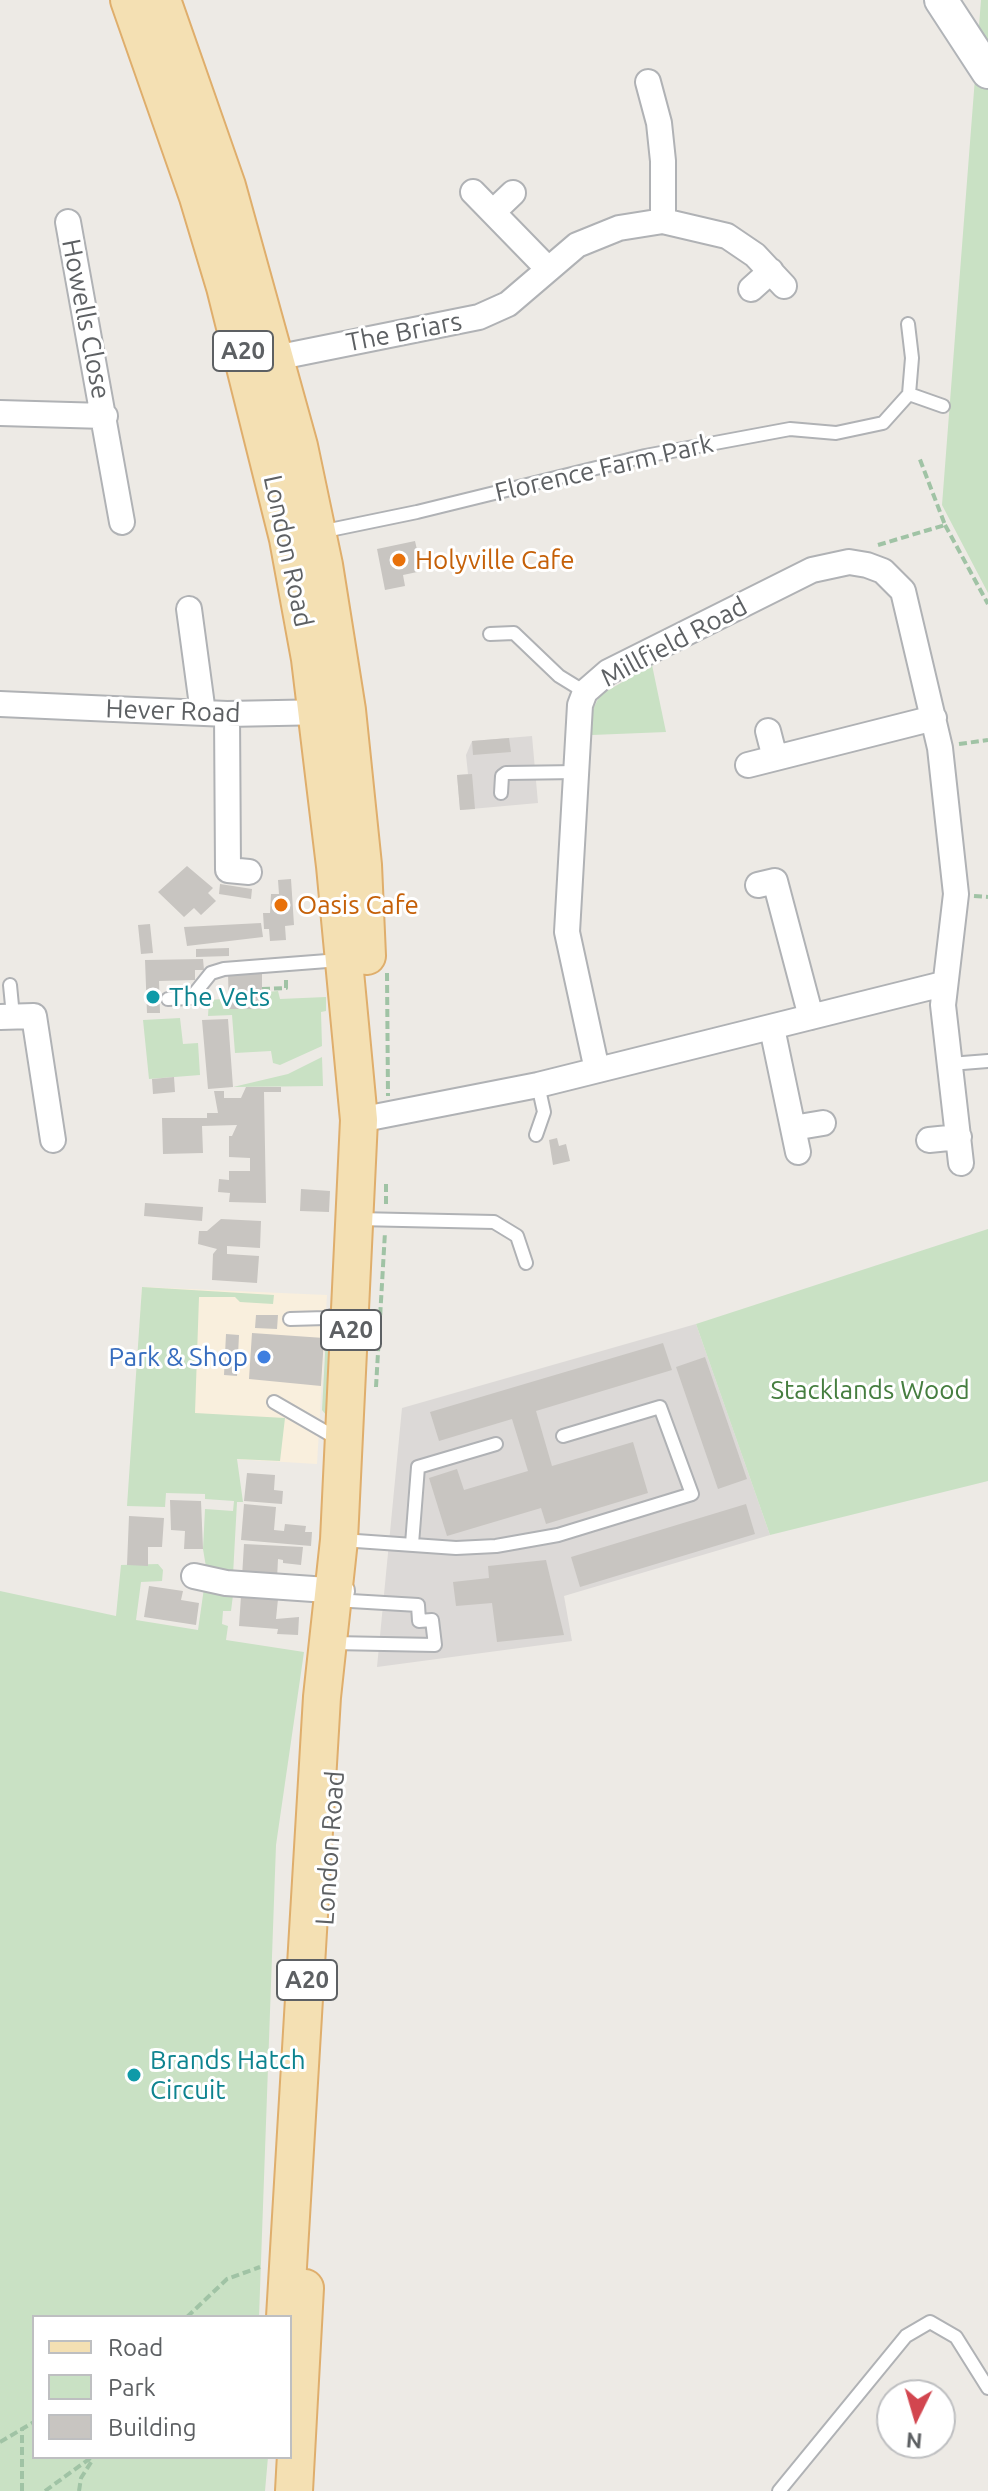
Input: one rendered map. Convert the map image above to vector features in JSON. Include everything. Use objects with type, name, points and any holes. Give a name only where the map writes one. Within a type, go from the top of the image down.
[{"type":"main road","name":"London Road","points":[[129,0],[198,197],[261,361]]},
{"type":"main road","name":"London Road","points":[[162,0],[227,186],[261,361],[303,536],[331,712],[345,923],[356,959],[357,1219],[334,1643],[285,2315]]},
{"type":"main road","name":"London Road","points":[[294,2491],[334,1643]]},
{"type":"main road","points":[[274,2491],[276,2459]]},
{"type":"street","points":[[941,0],[988,72]]},
{"type":"street","points":[[648,82],[659,123],[663,161],[663,221]]},
{"type":"street","points":[[473,192],[548,269]]},
{"type":"street","points":[[493,212],[513,193]]},
{"type":"street","name":"The Briars","points":[[261,361],[479,317],[508,304],[577,245],[619,228],[663,221],[727,236],[777,278],[751,289]]},
{"type":"street","name":"Howells Close","points":[[68,222],[122,522]]},
{"type":"street","name":"Howells Close","points":[[0,413],[105,416]]},
{"type":"street","points":[[849,562],[883,571],[903,591],[940,748],[956,894],[952,940],[943,984],[961,1163]]},
{"type":"street","name":"Millfield Road","points":[[597,1070],[567,932],[580,705],[585,692],[608,672],[812,570],[849,562]]},
{"type":"street","points":[[189,609],[215,713],[229,870]]},
{"type":"street","name":"Hever Road","points":[[0,704],[215,713],[331,712]]},
{"type":"street","points":[[748,765],[934,718]]},
{"type":"street","points":[[768,731],[775,758]]},
{"type":"street","points":[[758,885],[775,881],[811,1017]]},
{"type":"street","points":[[359,1120],[538,1085],[943,984]]},
{"type":"street","points":[[6,1017],[34,1016],[53,1140]]},
{"type":"street","points":[[772,1028],[796,1140],[823,1123]]},
{"type":"street","points":[[929,1140],[959,1137]]},
{"type":"street","points":[[194,1576],[226,1583],[337,1595]]},
{"type":"lane","points":[[908,324],[912,358],[909,394],[943,406]]},
{"type":"lane","name":"Florence Farm Park","points":[[303,536],[417,512],[659,453],[790,429],[836,433],[883,423],[909,394]]},
{"type":"lane","points":[[490,634],[514,633],[559,676],[585,692]]},
{"type":"lane","points":[[501,793],[502,776],[506,773],[578,772]]},
{"type":"lane","points":[[168,999],[191,998],[211,973],[224,969],[356,959]]},
{"type":"lane","points":[[6,1017],[10,985]]},
{"type":"lane","points":[[950,1064],[988,1061]]},
{"type":"lane","points":[[536,1135],[544,1112],[538,1085]]},
{"type":"lane","points":[[357,1219],[494,1222],[517,1236],[526,1263]]},
{"type":"lane","points":[[290,1319],[326,1318],[352,1308]]},
{"type":"lane","points":[[274,1402],[344,1443]]},
{"type":"lane","points":[[339,1540],[496,1546],[558,1535],[692,1494],[660,1407],[563,1436]]},
{"type":"lane","points":[[412,1544],[418,1467],[496,1444]]},
{"type":"lane","points":[[334,1643],[435,1645],[432,1620],[419,1621],[418,1605],[337,1595]]},
{"type":"lane","points":[[779,2491],[906,2336],[930,2322],[956,2337],[988,2388]]},
{"type":"path","points":[[919,457],[945,525],[988,604]]},
{"type":"path","points":[[849,562],[869,548],[945,525]]},
{"type":"path","points":[[940,748],[988,740]]},
{"type":"path","points":[[262,989],[286,988],[285,966]]},
{"type":"path","points":[[189,2315],[227,2279],[267,2264],[289,2264]]},
{"type":"path","points":[[0,2442],[32,2423]]},
{"type":"path","points":[[22,2428],[22,2491]]},
{"type":"path","points":[[45,2491],[90,2459]]},
{"type":"path","points":[[79,2491],[81,2478],[92,2459]]},
{"type":"shaded area","points":[[532,736],[538,803],[460,810],[457,775],[468,774],[466,755],[472,741]]},
{"type":"shaded area","points":[[142,1287],[327,1295],[317,1464],[133,1453]]},
{"type":"shaded area","points":[[696,1324],[770,1535],[564,1596],[572,1641],[377,1667],[402,1408]]},
{"type":"green space","points":[[981,0],[988,0],[988,593],[942,505]]},
{"type":"green space","points":[[652,665],[666,732],[592,735],[589,731],[593,709],[600,695]]},
{"type":"green space","points":[[278,991],[280,999],[326,997],[326,1011],[321,1012],[322,1046],[280,1065],[273,1063],[271,1051],[235,1053],[232,1015],[208,1016],[209,1000],[222,999],[223,1009],[267,1009],[267,992]]},
{"type":"green space","points":[[180,1018],[183,1044],[198,1043],[200,1075],[149,1079],[143,1020]]},
{"type":"green space","points":[[322,1057],[323,1086],[233,1087],[288,1074]]},
{"type":"green space","name":"Stacklands Wood","points":[[988,1229],[988,1481],[770,1535],[696,1324]]},
{"type":"green space","points":[[142,1287],[274,1295],[273,1304],[240,1302],[235,1297],[199,1297],[195,1413],[285,1418],[280,1461],[237,1459],[243,1502],[237,1502],[233,1575],[206,1567],[203,1549],[205,1509],[233,1511],[234,1501],[205,1499],[205,1494],[166,1493],[165,1507],[127,1506]]},
{"type":"green space","points":[[332,1330],[326,1415],[322,1410],[326,1336]]},
{"type":"green space","name":"Brands Hatch Circuit","points":[[158,1564],[163,1570],[162,1581],[141,1582],[136,1620],[198,1630],[204,1588],[233,1595],[231,1611],[223,1611],[222,1624],[228,1626],[226,1640],[304,1652],[276,1845],[259,2315],[32,2315],[32,2459],[268,2459],[265,2491],[0,2491],[0,1591],[116,1616],[121,1565]]},
{"type":"building","name":"Holyville Cafe","points":[[415,541],[422,571],[403,575],[405,586],[385,590],[377,549]]},
{"type":"building","points":[[509,738],[511,752],[473,755],[472,741]]},
{"type":"building","points":[[472,774],[475,809],[460,810],[457,775]]},
{"type":"building","points":[[187,866],[213,888],[208,893],[216,901],[201,915],[194,908],[184,917],[158,892]]},
{"type":"building","name":"Oasis Cafe","points":[[291,879],[294,925],[285,926],[286,940],[270,941],[269,929],[264,929],[263,913],[270,913],[271,894],[279,894],[278,880]]},
{"type":"building","points":[[220,884],[252,889],[251,899],[219,894]]},
{"type":"building","points":[[261,923],[263,937],[187,946],[184,927]]},
{"type":"building","points":[[150,924],[153,953],[141,954],[138,925]]},
{"type":"building","points":[[229,948],[229,956],[196,957],[196,949]]},
{"type":"building","name":"The Vets","points":[[203,959],[204,970],[195,970],[195,980],[159,981],[160,1013],[147,1013],[145,960]]},
{"type":"building","points":[[262,973],[262,1009],[229,1009],[228,974]]},
{"type":"building","points":[[228,1019],[233,1087],[208,1089],[202,1020]]},
{"type":"building","points":[[174,1077],[175,1092],[153,1094],[152,1079]]},
{"type":"building","points":[[246,1087],[281,1087],[281,1092],[264,1092],[266,1203],[229,1202],[230,1193],[218,1192],[219,1179],[229,1180],[229,1171],[250,1171],[250,1158],[229,1157],[229,1136],[232,1136],[237,1125],[202,1126],[203,1153],[163,1154],[162,1118],[207,1118],[207,1113],[218,1113],[214,1091],[224,1091],[224,1098],[241,1098]]},
{"type":"building","points":[[557,1138],[559,1146],[566,1144],[570,1161],[553,1165],[549,1140]]},
{"type":"building","points":[[301,1189],[330,1191],[329,1212],[300,1211]]},
{"type":"building","points":[[145,1203],[203,1207],[202,1221],[144,1216]]},
{"type":"building","points":[[221,1219],[261,1221],[260,1248],[227,1246],[227,1254],[259,1256],[257,1283],[212,1280],[213,1254],[217,1249],[198,1244],[199,1231],[207,1231]]},
{"type":"building","points":[[256,1315],[278,1315],[277,1329],[255,1328]]},
{"type":"building","points":[[252,1333],[324,1338],[321,1386],[249,1379]]},
{"type":"building","points":[[226,1334],[239,1335],[237,1376],[224,1375]]},
{"type":"building","points":[[663,1343],[672,1370],[536,1411],[552,1466],[633,1442],[648,1493],[546,1524],[541,1508],[447,1536],[429,1478],[457,1469],[464,1490],[528,1471],[512,1419],[439,1441],[430,1412]]},
{"type":"building","points":[[705,1357],[747,1479],[718,1489],[676,1367]]},
{"type":"building","points":[[247,1473],[275,1475],[274,1490],[283,1491],[282,1504],[244,1501]]},
{"type":"building","points":[[170,1500],[201,1501],[203,1549],[184,1549],[185,1531],[171,1530]]},
{"type":"building","points":[[244,1504],[276,1507],[274,1530],[284,1531],[285,1524],[306,1526],[305,1532],[312,1532],[311,1546],[241,1540]]},
{"type":"building","points":[[746,1504],[755,1534],[580,1587],[571,1557]]},
{"type":"building","points":[[129,1516],[164,1518],[162,1547],[148,1547],[148,1566],[127,1565]]},
{"type":"building","points":[[244,1544],[303,1547],[301,1565],[283,1563],[278,1559],[277,1579],[242,1577]]},
{"type":"building","points":[[546,1560],[564,1635],[497,1642],[492,1603],[456,1606],[453,1582],[489,1578],[488,1566]]},
{"type":"building","points":[[149,1586],[183,1591],[181,1600],[199,1603],[196,1625],[144,1617]]},
{"type":"building","points":[[241,1596],[278,1599],[276,1619],[299,1617],[298,1635],[277,1634],[278,1629],[239,1626]]},
{"type":"place","name":"Holyville Cafe","points":[[399,560]]},
{"type":"place","name":"Oasis Cafe","points":[[281,905]]},
{"type":"place","name":"The Vets","points":[[153,997]]},
{"type":"place","name":"Park & Shop","points":[[264,1357]]},
{"type":"place","name":"Brands Hatch Circuit","points":[[134,2075]]}]
